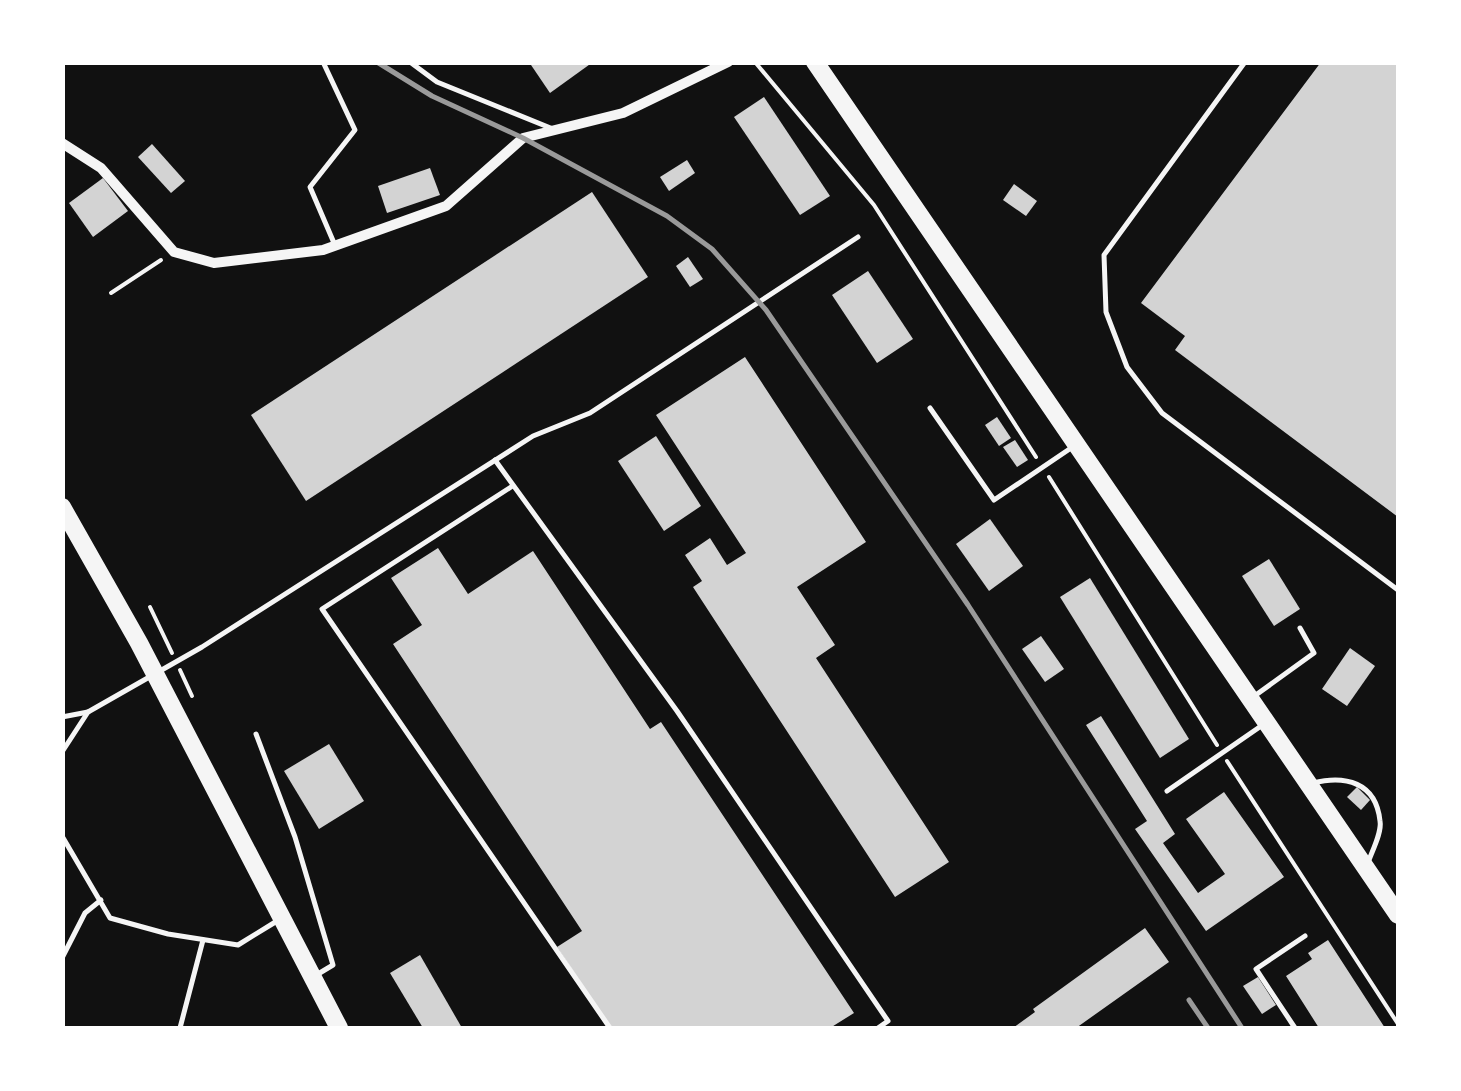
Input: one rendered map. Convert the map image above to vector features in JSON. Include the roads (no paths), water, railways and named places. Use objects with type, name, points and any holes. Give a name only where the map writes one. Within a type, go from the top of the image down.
[{"type":"main road","points":[[815,62],[1398,915]]},
{"type":"main road","points":[[62,507],[139,643],[339,1028]]},
{"type":"street","points":[[62,143],[101,168],[174,252],[214,263],[335,246],[446,206],[523,138],[623,113],[727,63]]},
{"type":"lane","points":[[322,62],[354,130],[310,187],[335,246]]},
{"type":"lane","points":[[410,62],[436,82],[556,130]]},
{"type":"lane","points":[[1245,62],[1104,255],[1106,312],[1128,368],[1162,413],[1398,590]]},
{"type":"lane","points":[[62,718],[88,712],[202,647],[533,436],[590,413],[858,237]]},
{"type":"lane","points":[[930,408],[994,500],[1076,445]]},
{"type":"lane","points":[[495,460],[688,727],[888,1022],[878,1028]]},
{"type":"lane","points":[[511,487],[322,609],[610,1028]]},
{"type":"lane","points":[[1250,699],[1314,653],[1300,628]]},
{"type":"lane","points":[[62,752],[88,712]]},
{"type":"lane","points":[[1167,791],[1266,722]]},
{"type":"lane","points":[[256,734],[295,837],[333,964],[312,978]]},
{"type":"lane","points":[[1308,784],[1334,778],[1355,780],[1372,796],[1381,824],[1366,868]]},
{"type":"lane","points":[[62,836],[110,918],[203,940],[238,944],[280,919]]},
{"type":"lane","points":[[62,958],[85,913],[102,900]]},
{"type":"lane","points":[[1295,1028],[1256,969],[1304,936]]},
{"type":"lane","points":[[180,1028],[203,940]]},
{"type":"railway","points":[[377,62],[432,96],[523,138],[667,216],[712,249],[766,310],[968,605],[1242,1028]]},
{"type":"railway","points":[[1189,1000],[1208,1028]]}]
